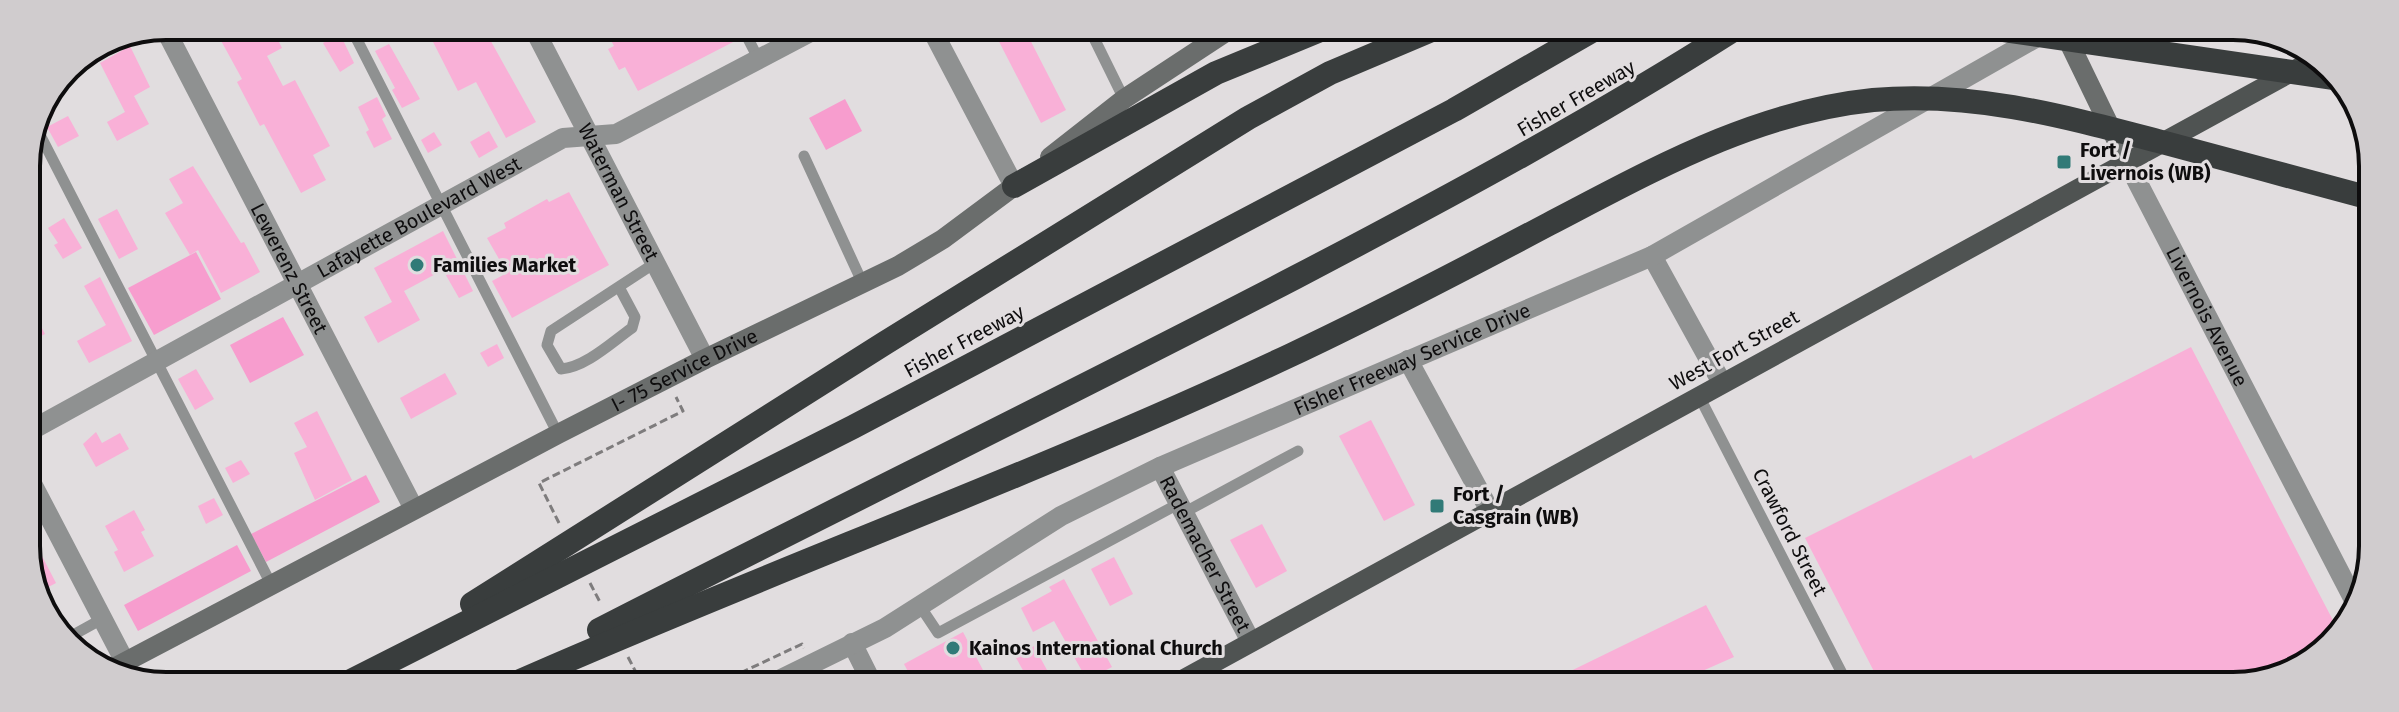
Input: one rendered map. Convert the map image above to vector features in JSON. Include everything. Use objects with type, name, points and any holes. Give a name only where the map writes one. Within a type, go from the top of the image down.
[{"type":"highway","points":[[1014,186],[1216,73],[1296,40]]},
{"type":"highway","points":[[364,672],[1248,118],[1330,73],[1408,40]]},
{"type":"highway","name":"Fisher Freeway","points":[[368,672],[853,427],[1454,110],[1576,40]]},
{"type":"highway","name":"Fisher Freeway","points":[[517,672],[821,516],[1068,396],[1493,174],[1645,87],[1718,40]]},
{"type":"highway","points":[[2073,40],[2321,76]]},
{"type":"highway","points":[[541,672],[666,617],[1072,453],[1210,392],[1294,353],[1699,148],[1780,118],[1881,100],[1938,98],[2009,105],[2067,117],[2359,195]]},
{"type":"main road","name":"I- 75 Service Drive","points":[[122,664],[558,434],[705,359],[863,284],[943,239],[1124,99],[1214,40]]},
{"type":"main road","name":"Livernois Avenue","points":[[2068,40],[2127,162]]},
{"type":"main road","name":"West Fort Street","points":[[1197,672],[2306,64]]},
{"type":"street","name":"Lewerenz Street","points":[[171,40],[414,509]]},
{"type":"street","name":"Waterman Street","points":[[540,40],[705,359]]},
{"type":"street","name":"Lafayette Boulevard West","points":[[40,425],[563,138],[616,134],[796,40]]},
{"type":"street","points":[[937,40],[1014,186]]},
{"type":"street","name":"Fisher Freeway Service Drive","points":[[795,672],[885,628],[1061,516],[1160,467],[1652,256],[2031,40]]},
{"type":"street","name":"Livernois Avenue","points":[[2127,162],[2350,592]]},
{"type":"street","points":[[1652,256],[1722,383]]},
{"type":"street","points":[[1408,360],[1490,511]]},
{"type":"street","name":"Rademacher Street","points":[[1160,467],[1251,642]]},
{"type":"street","points":[[40,510],[102,619],[116,661]]},
{"type":"street","points":[[852,643],[866,672]]},
{"type":"lane","points":[[357,40],[558,434]]},
{"type":"lane","points":[[749,40],[759,60]]},
{"type":"lane","points":[[1095,40],[1124,99]]},
{"type":"lane","points":[[43,140],[271,584]]},
{"type":"lane","points":[[804,156],[863,284]]},
{"type":"lane","points":[[619,287],[635,317],[632,328],[581,362],[561,369],[547,345],[551,331],[655,263]]},
{"type":"lane","name":"Crawford Street","points":[[1699,396],[1841,672]]},
{"type":"lane","points":[[920,606],[938,633],[1298,451]]},
{"type":"lane","points":[[76,634],[102,619]]},
{"type":"shaded area","points":[[845,99],[862,131],[826,150],[809,118]]},
{"type":"shaded area","points":[[196,252],[221,299],[154,335],[128,288]]},
{"type":"shaded area","points":[[283,317],[304,355],[250,383],[230,345]]},
{"type":"shaded area","points":[[366,475],[380,502],[266,562],[251,534]]},
{"type":"shaded area","points":[[237,545],[251,571],[138,631],[124,605]]},
{"type":"building","points":[[221,40],[278,40],[282,48],[267,56],[283,86],[295,80],[330,146],[313,155],[326,180],[301,193],[264,124],[260,126],[237,82],[242,79]]},
{"type":"building","points":[[343,40],[354,63],[340,72],[323,43]]},
{"type":"building","points":[[432,40],[490,40],[536,122],[506,138],[476,82],[458,91]]},
{"type":"building","points":[[611,40],[737,40],[638,91],[625,67],[619,70],[608,49],[614,46]]},
{"type":"building","points":[[998,40],[1030,40],[1066,110],[1041,123]]},
{"type":"building","points":[[389,44],[420,99],[402,108],[375,51]]},
{"type":"building","points":[[130,46],[150,87],[134,96],[149,124],[117,141],[107,122],[125,112],[100,63]]},
{"type":"building","points":[[377,97],[386,116],[382,119],[392,139],[374,148],[358,107]]},
{"type":"building","points":[[68,116],[79,136],[58,147],[47,127]]},
{"type":"building","points":[[489,131],[498,147],[479,158],[470,142]]},
{"type":"building","points":[[434,132],[442,145],[428,153],[421,140]]},
{"type":"building","points":[[193,166],[241,243],[244,242],[260,272],[221,293],[198,250],[190,255],[165,213],[183,203],[169,179]]},
{"type":"building","points":[[569,192],[609,265],[512,318],[492,281],[507,273],[487,238],[506,228],[504,223],[547,199],[549,202]]},
{"type":"building","points":[[117,209],[138,249],[119,259],[98,219]]},
{"type":"building","points":[[64,218],[82,248],[63,259],[54,245],[58,243],[48,228]]},
{"type":"building","points":[[443,231],[473,291],[459,298],[443,270],[404,291],[420,320],[378,343],[364,317],[392,302],[374,268]]},
{"type":"building","points":[[100,277],[132,341],[89,363],[77,341],[106,325],[84,286]]},
{"type":"building","points":[[497,344],[504,358],[488,367],[480,353]]},
{"type":"building","points":[[2191,347],[2333,621],[2303,651],[2265,668],[2241,672],[1874,672],[1805,538],[1971,455],[1973,459]]},
{"type":"building","points":[[196,369],[214,399],[195,410],[178,379]]},
{"type":"building","points":[[445,373],[457,394],[411,419],[400,398]]},
{"type":"building","points":[[317,411],[352,480],[315,500],[294,453],[307,447],[294,423]]},
{"type":"building","points":[[1371,420],[1415,505],[1384,521],[1339,436]]},
{"type":"building","points":[[96,432],[102,443],[120,433],[129,449],[96,467],[83,444]]},
{"type":"building","points":[[241,460],[250,474],[233,483],[225,468]]},
{"type":"building","points":[[214,498],[223,515],[206,524],[198,506]]},
{"type":"building","points":[[134,510],[154,556],[124,572],[114,552],[118,550],[105,526]]},
{"type":"building","points":[[1262,524],[1287,571],[1256,588],[1230,540]]},
{"type":"building","points":[[41,553],[56,583],[48,587]]},
{"type":"building","points":[[1114,557],[1133,594],[1110,606],[1091,569]]},
{"type":"building","points":[[1064,579],[1112,667],[1102,672],[1083,672],[1054,621],[1033,632],[1021,608],[1052,591],[1049,587]]},
{"type":"building","points":[[1706,605],[1734,657],[1700,672],[1569,672]]},
{"type":"building","name":"Kainos International Church","points":[[963,632],[984,672],[908,672],[904,664]]},
{"type":"building","points":[[1034,646],[1048,672],[1024,672],[1015,656]]},
{"type":"place","name":"Fort / Livernois (WB)","points":[[2064,162]]},
{"type":"place","name":"Families Market","points":[[417,265]]},
{"type":"place","name":"Fort / Casgrain (WB)","points":[[1437,506]]},
{"type":"place","name":"Kainos International Church","points":[[953,648]]}]
